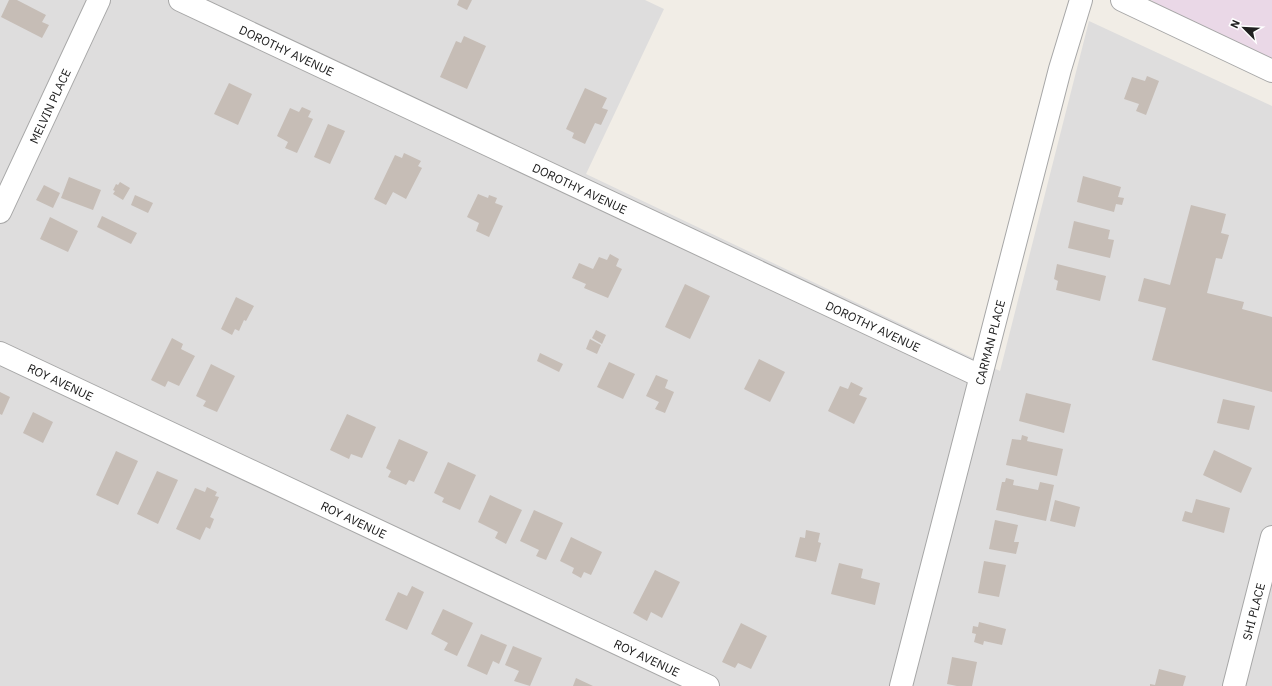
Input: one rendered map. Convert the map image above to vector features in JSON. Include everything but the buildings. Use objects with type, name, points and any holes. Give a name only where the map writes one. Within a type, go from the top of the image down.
[{"type":"street","name":"MELVIN PLACE","points":[[0,212],[98,0]]},
{"type":"street","name":"DOROTHY AVENUE","points":[[180,0],[980,376]]},
{"type":"street","name":"CARMAN PLACE","points":[[901,686],[1060,69],[1081,0]]},
{"type":"street","points":[[1122,0],[1272,71]]},
{"type":"street","name":"ROY AVENUE","points":[[0,353],[708,686]]},
{"type":"street","name":"SHI PLACE","points":[[1234,686],[1272,537]]},
{"type":"shaded area","points":[[0,0],[645,0],[664,9],[586,174],[1000,371],[1089,21],[1272,106],[1272,686],[0,686]]},
{"type":"shaded area","points":[[1151,0],[1272,0],[1272,77]]}]
